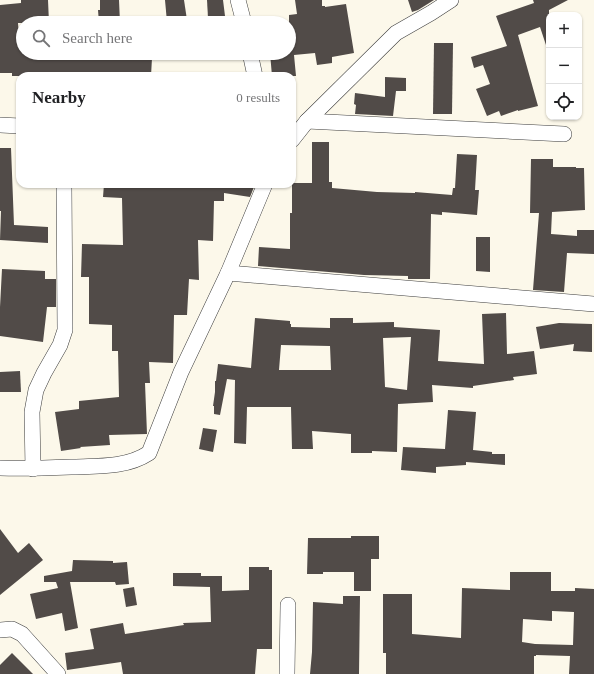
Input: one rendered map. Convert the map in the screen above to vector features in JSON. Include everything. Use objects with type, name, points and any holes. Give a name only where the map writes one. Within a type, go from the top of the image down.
[{"type":"street","points":[[238,0],[242,16]]},
{"type":"street","points":[[296,135],[307,121],[396,33],[451,0]]},
{"type":"street","points":[[252,60],[254,72]]},
{"type":"street","points":[[307,121],[564,134]]},
{"type":"street","points":[[0,125],[16,126]]},
{"type":"street","points":[[33,469],[32,412],[36,390],[44,372],[60,345],[65,330],[64,188]]},
{"type":"street","points":[[0,468],[33,469],[115,465],[132,461],[149,453],[181,372],[228,273],[263,188]]},
{"type":"street","points":[[228,273],[594,304]]},
{"type":"street","points":[[287,674],[288,606]]},
{"type":"street","points":[[0,630],[12,629],[22,634],[58,674]]},
{"type":"building","points":[[21,0],[48,0],[49,16],[16,16],[16,60],[152,60],[151,72],[16,72],[16,76],[12,76],[12,73],[0,73],[0,5],[21,3]]},
{"type":"building","points":[[100,0],[119,0],[120,16],[98,16],[98,10],[100,10]]},
{"type":"building","points":[[165,0],[184,0],[186,16],[166,16]]},
{"type":"building","points":[[207,0],[223,0],[225,16],[208,16]]},
{"type":"building","points":[[295,0],[322,0],[322,6],[325,7],[346,4],[354,53],[332,57],[332,63],[317,65],[315,53],[296,55],[296,16],[289,15],[297,14]]},
{"type":"building","points":[[408,0],[434,0],[412,12]]},
{"type":"building","points":[[533,0],[568,0],[549,10],[549,12],[546,12],[546,45],[540,27],[518,35],[538,106],[518,110],[501,116],[499,111],[487,116],[476,89],[490,84],[483,65],[474,68],[471,57],[507,46],[496,16],[534,3]]},
{"type":"building","points":[[434,43],[453,43],[452,114],[433,114]]},
{"type":"building","points":[[271,60],[294,60],[296,72],[272,72]]},
{"type":"building","points":[[385,77],[406,78],[406,91],[396,91],[393,116],[355,114],[355,93],[385,97]]},
{"type":"building","points":[[312,142],[329,142],[329,182],[332,182],[332,188],[377,192],[415,192],[452,195],[453,188],[455,188],[457,154],[477,155],[475,190],[479,190],[477,215],[442,212],[442,215],[431,214],[430,279],[408,279],[408,276],[364,275],[258,266],[259,247],[290,249],[292,188],[296,188],[296,183],[312,183]]},
{"type":"building","points":[[0,148],[11,148],[14,225],[48,227],[48,243],[0,240]]},
{"type":"building","points":[[531,159],[553,159],[553,167],[584,168],[585,210],[552,212],[551,234],[577,236],[577,230],[594,230],[594,254],[567,253],[564,292],[533,290],[539,213],[530,213]]},
{"type":"building","points":[[104,188],[254,188],[250,197],[224,193],[224,201],[214,201],[213,241],[198,240],[199,280],[189,279],[187,315],[174,315],[173,363],[149,362],[150,383],[145,383],[147,434],[109,435],[110,445],[80,447],[81,448],[61,451],[55,412],[79,409],[79,401],[119,397],[118,351],[112,351],[112,325],[89,324],[89,277],[81,277],[82,244],[123,245],[122,198],[103,197]]},
{"type":"building","points":[[476,237],[490,237],[490,272],[476,271]]},
{"type":"building","points":[[2,269],[45,271],[45,279],[56,279],[56,307],[47,307],[43,342],[0,336]]},
{"type":"building","points":[[506,313],[507,354],[534,351],[537,374],[513,377],[514,380],[473,386],[473,388],[432,385],[433,402],[398,404],[397,452],[372,451],[372,453],[351,453],[351,434],[312,431],[313,449],[292,449],[291,407],[247,407],[246,444],[234,443],[235,380],[227,379],[220,415],[214,414],[213,406],[215,381],[218,364],[251,368],[255,318],[290,321],[291,327],[330,328],[330,318],[353,318],[353,323],[394,322],[394,327],[440,330],[438,361],[484,364],[482,314]],"holes":[[[411,337],[407,390],[385,387],[383,338]],[[281,345],[330,346],[331,370],[279,370]]]},
{"type":"building","points":[[559,323],[592,324],[592,352],[573,351],[574,344],[540,349],[536,327]]},
{"type":"building","points":[[20,371],[21,392],[0,392],[0,372]]},
{"type":"building","points":[[448,410],[476,412],[473,450],[492,452],[492,454],[505,454],[505,465],[466,462],[466,465],[436,467],[436,473],[401,470],[403,447],[445,449]]},
{"type":"building","points":[[203,428],[217,430],[213,452],[199,449]]},
{"type":"building","points":[[0,529],[18,553],[29,543],[43,560],[0,595]]},
{"type":"building","points":[[351,536],[379,536],[379,559],[371,559],[371,591],[354,591],[354,572],[323,572],[323,574],[307,574],[308,538],[351,538]]},
{"type":"building","points":[[73,560],[113,561],[113,563],[127,562],[129,584],[116,585],[115,582],[70,582],[78,628],[65,631],[62,613],[36,619],[30,594],[58,588],[56,582],[44,582],[44,576],[72,571]]},
{"type":"building","points":[[249,567],[269,567],[269,570],[272,570],[272,649],[257,649],[255,674],[123,674],[121,662],[67,670],[65,653],[94,649],[90,629],[123,623],[125,634],[184,625],[183,623],[211,622],[210,587],[173,586],[173,573],[201,573],[201,576],[222,576],[222,591],[249,590]]},
{"type":"building","points":[[510,572],[551,572],[551,591],[575,591],[575,588],[594,589],[594,674],[569,674],[570,656],[536,655],[534,656],[534,674],[386,674],[386,653],[383,653],[383,594],[412,594],[412,634],[461,638],[462,588],[510,590]],"holes":[[[552,611],[574,612],[573,645],[535,644],[522,642],[523,619],[552,621]]]},
{"type":"building","points":[[134,587],[137,605],[126,607],[123,589]]},
{"type":"building","points":[[343,596],[360,596],[359,674],[310,674],[313,602],[343,604]]},
{"type":"building","points":[[12,653],[33,674],[0,674],[0,665]]}]
